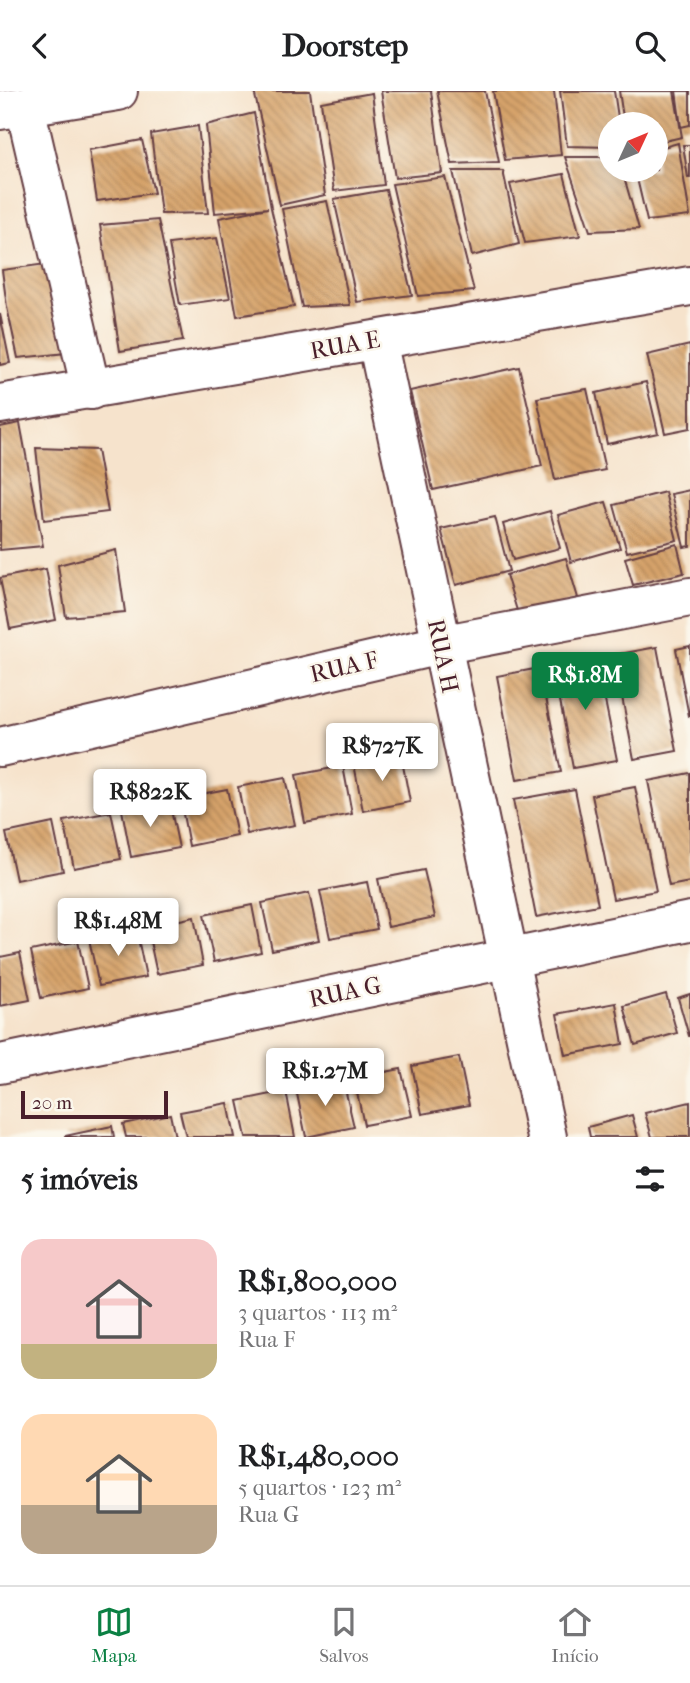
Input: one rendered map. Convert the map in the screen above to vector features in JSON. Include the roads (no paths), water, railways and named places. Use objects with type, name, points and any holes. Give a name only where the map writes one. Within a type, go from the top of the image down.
[{"type":"street","points":[[91,390],[12,109],[118,91]]},
{"type":"street","name":"RUA E","points":[[0,404],[690,286]]},
{"type":"street","name":"RUA H","points":[[377,340],[547,1137]]},
{"type":"street","name":"RUA F","points":[[0,747],[440,645],[690,597]]},
{"type":"street","name":"RUA G","points":[[0,1064],[690,921]]}]
